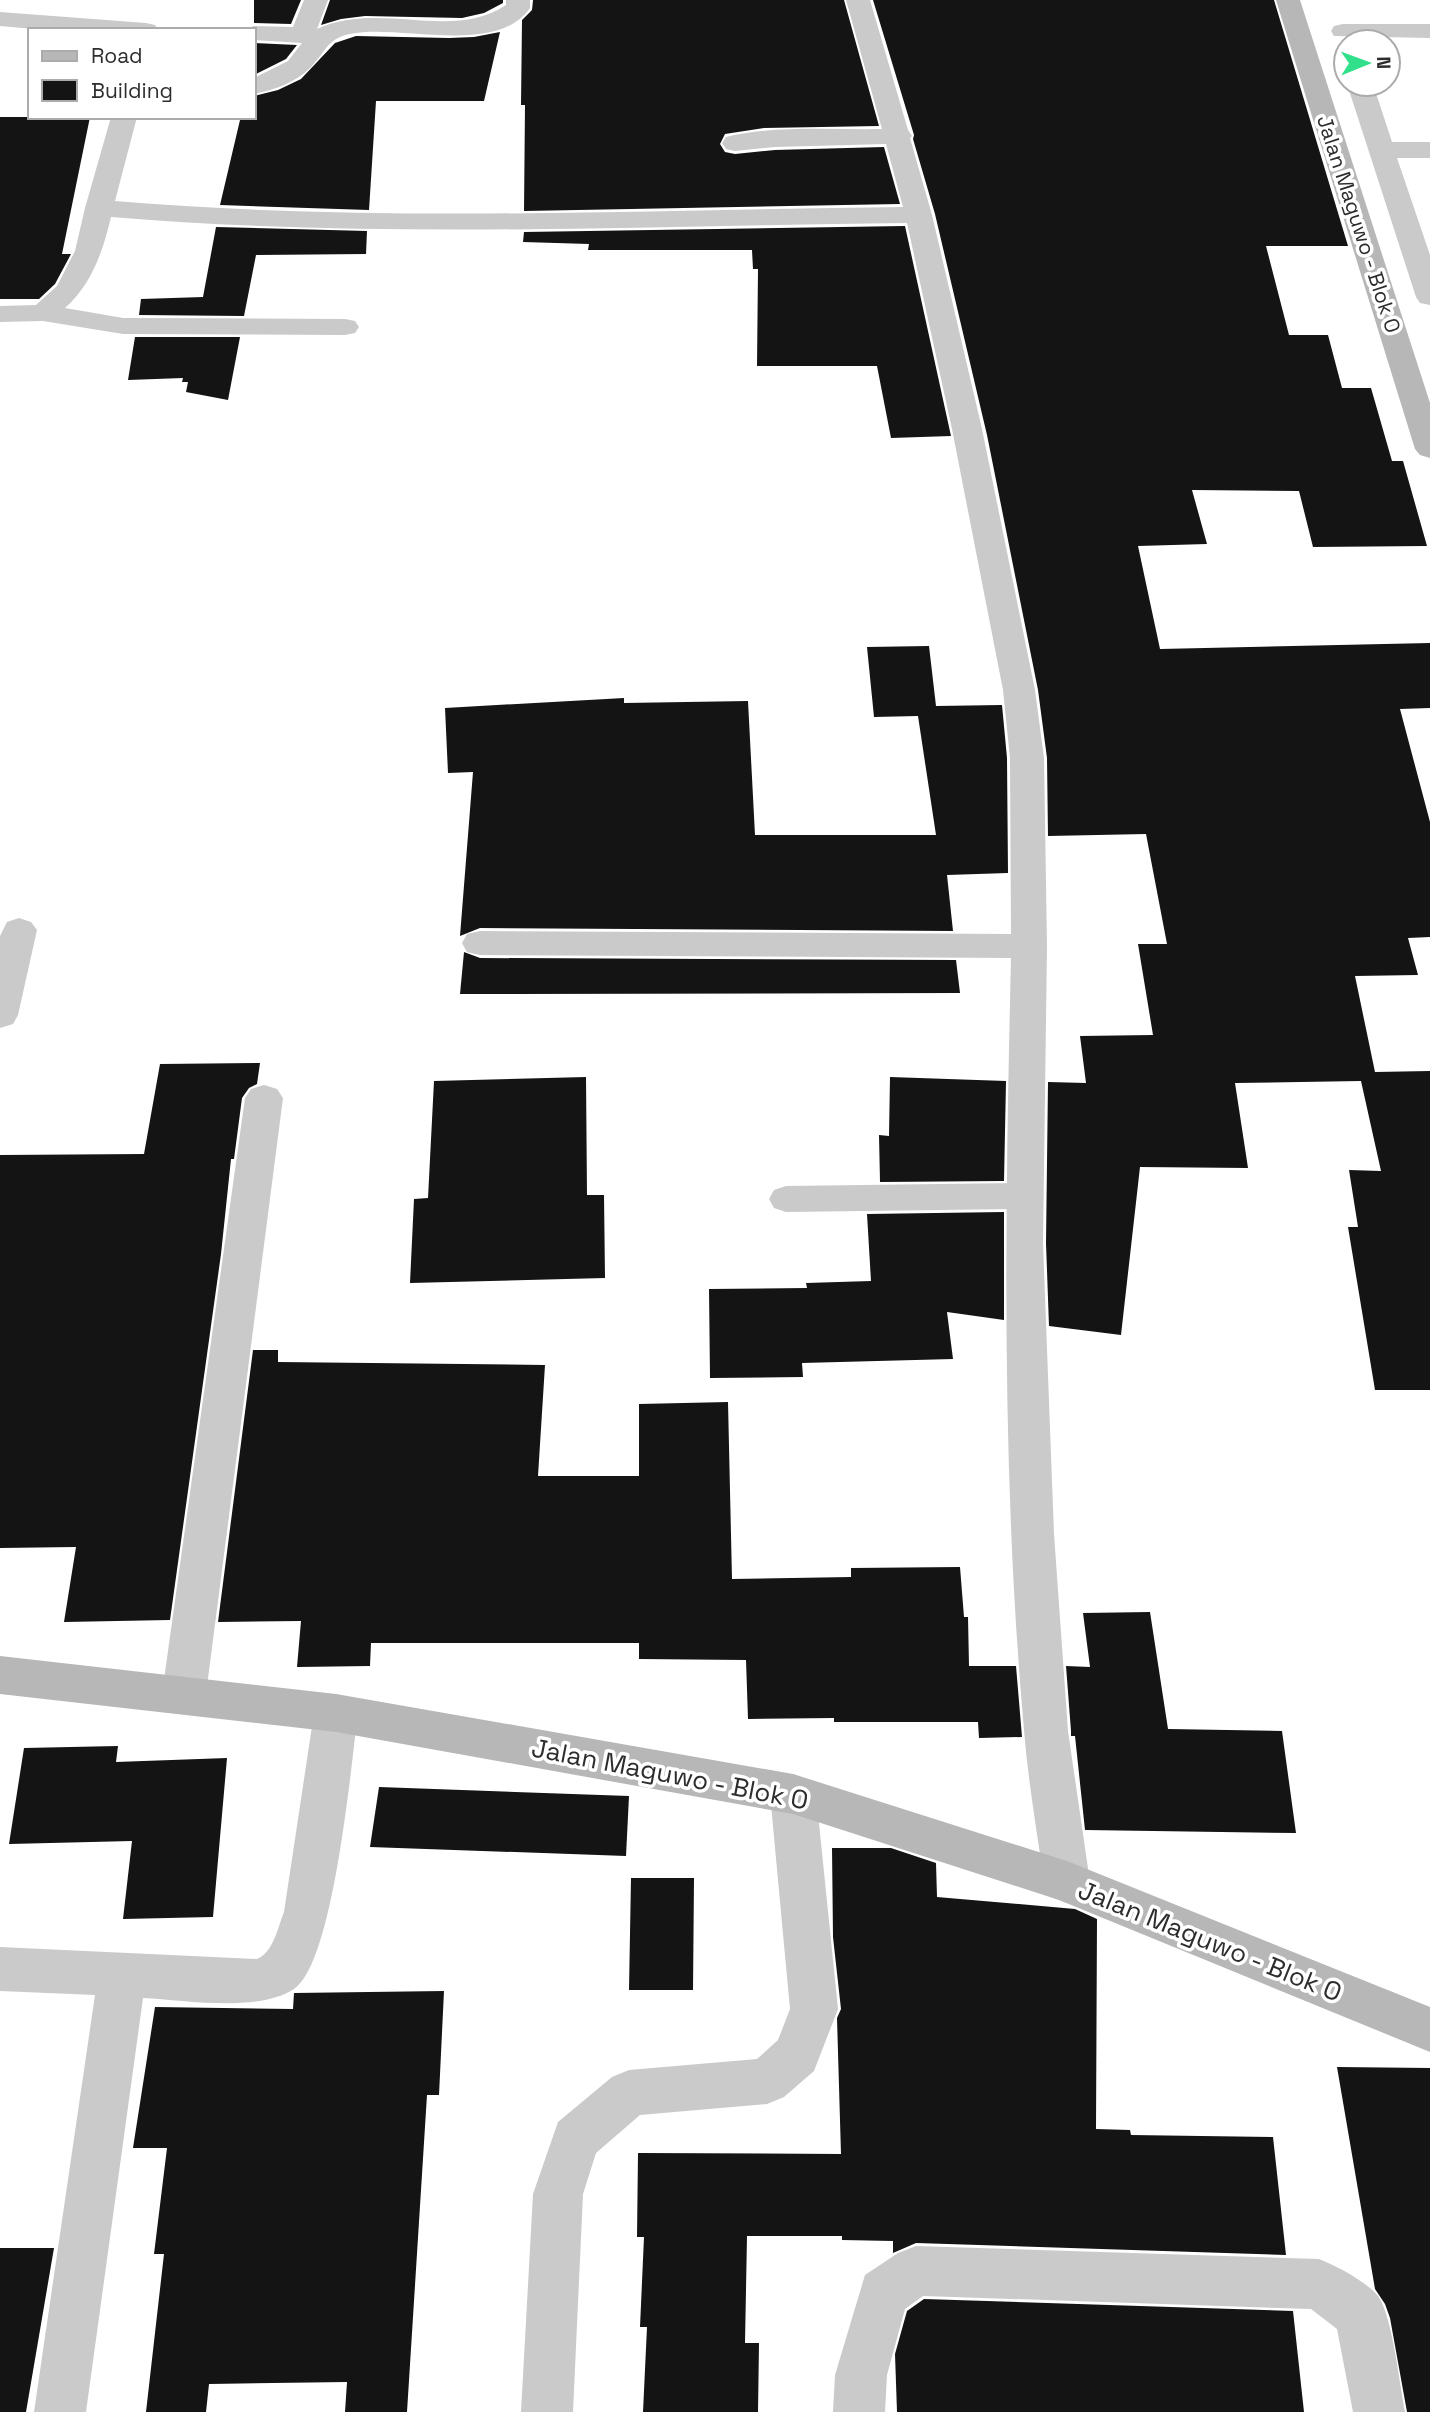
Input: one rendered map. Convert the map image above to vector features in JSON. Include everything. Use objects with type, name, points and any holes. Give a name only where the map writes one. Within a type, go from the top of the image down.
[{"type":"main road","name":"Jalan Maguwo - Blok O","points":[[1288,0],[1430,449]]},
{"type":"main road","name":"Jalan Maguwo - Blok O","points":[[0,1675],[336,1713],[793,1794],[1067,1882],[1430,2030]]},
{"type":"street","points":[[256,85],[291,70],[302,62],[310,37],[316,0]]},
{"type":"street","points":[[256,33],[310,37],[360,24],[486,26],[505,20],[518,8],[518,0]]},
{"type":"street","points":[[858,0],[899,136],[967,429],[1019,690],[1027,758],[1029,946],[1024,1243],[1033,1534],[1046,1731],[1067,1882]]},
{"type":"street","points":[[0,19],[119,28]]},
{"type":"street","points":[[1402,30],[1430,31]]},
{"type":"street","points":[[1365,98],[1430,295]]},
{"type":"street","points":[[43,313],[69,290],[80,273],[89,251],[98,208],[123,119]]},
{"type":"street","points":[[735,143],[775,139],[899,136]]},
{"type":"street","points":[[1382,150],[1430,150]]},
{"type":"street","points":[[98,208],[218,218],[418,221],[919,215]]},
{"type":"street","points":[[0,314],[43,313],[123,326],[345,327]]},
{"type":"street","points":[[0,1015],[19,930]]},
{"type":"street","points":[[480,943],[1029,946]]},
{"type":"street","points":[[184,1694],[264,1098]]},
{"type":"street","points":[[0,1969],[257,1980],[279,1973],[293,1952],[307,1912],[336,1713]]},
{"type":"street","points":[[547,2412],[558,2194],[576,2139],[629,2092],[767,2081],[797,2055],[814,2009],[793,1794]]},
{"type":"street","points":[[60,2412],[122,1975]]},
{"type":"street","points":[[859,2412],[861,2375],[883,2293],[916,2271],[1319,2284],[1360,2314],[1380,2412]]},
{"type":"lane","points":[[786,1199],[1025,1196]]},
{"type":"building","points":[[254,0],[301,0],[291,24],[254,23]]},
{"type":"building","points":[[330,0],[503,0],[503,3],[484,13],[462,18],[365,16],[321,25]]},
{"type":"building","points":[[533,0],[844,0],[879,126],[764,128],[725,134],[720,144],[725,152],[735,154],[775,150],[884,147],[900,204],[524,211],[525,105],[521,105],[522,20],[532,10]]},
{"type":"building","points":[[873,0],[1274,0],[1348,246],[1266,246],[1289,335],[1328,335],[1342,388],[1371,388],[1392,461],[1403,461],[1427,546],[1313,547],[1299,491],[1192,490],[1207,544],[1138,546],[1160,649],[1430,643],[1430,708],[1400,709],[1430,822],[1430,937],[1408,938],[1418,975],[1355,976],[1375,1072],[1430,1071],[1430,1390],[1375,1390],[1348,1227],[1358,1227],[1349,1170],[1381,1171],[1361,1081],[1235,1083],[1248,1168],[1140,1167],[1121,1335],[1049,1326],[1046,1243],[1048,1082],[1086,1083],[1080,1036],[1153,1035],[1138,944],[1167,944],[1146,834],[1048,836],[1047,758],[1038,690],[987,435],[935,214]]},
{"type":"building","points":[[500,32],[484,101],[376,101],[369,210],[220,205],[240,120],[256,119],[256,96],[278,90],[301,79],[335,43],[356,36],[474,37]]},
{"type":"building","points":[[256,43],[297,45],[286,59],[256,74]]},
{"type":"building","points":[[0,117],[90,119],[62,254],[71,254],[55,284],[39,299],[0,299]]},
{"type":"building","points":[[905,226],[951,436],[891,438],[877,366],[757,366],[758,269],[753,269],[752,250],[588,250],[589,244],[523,242],[524,232]]},
{"type":"building","points":[[216,227],[367,231],[366,254],[256,255],[244,316],[139,315],[141,299],[203,297]]},
{"type":"building","points":[[135,337],[240,337],[228,400],[186,392],[188,382],[182,382],[183,378],[128,380]]},
{"type":"building","points":[[929,646],[936,706],[1002,705],[1007,758],[1008,873],[947,875],[953,931],[480,928],[460,936],[473,772],[448,773],[445,708],[624,698],[624,703],[748,701],[755,835],[936,835],[918,716],[874,717],[867,647]]},
{"type":"building","points":[[464,952],[480,958],[956,960],[960,993],[460,994]]},
{"type":"building","points":[[260,1063],[257,1084],[249,1088],[242,1098],[234,1159],[231,1159],[221,1254],[170,1620],[64,1622],[76,1547],[0,1548],[0,1155],[144,1154],[160,1064]]},
{"type":"building","points":[[586,1077],[587,1195],[604,1195],[605,1278],[410,1283],[414,1199],[428,1198],[434,1081]]},
{"type":"building","points":[[890,1077],[1006,1081],[1004,1181],[880,1182],[879,1135],[889,1136]]},
{"type":"building","points":[[1004,1212],[1004,1320],[947,1312],[953,1359],[802,1363],[803,1377],[710,1378],[709,1289],[807,1288],[806,1283],[871,1281],[867,1214]]},
{"type":"building","points":[[253,1350],[278,1350],[278,1362],[545,1365],[538,1476],[639,1476],[639,1404],[728,1402],[732,1579],[851,1577],[851,1568],[960,1567],[964,1617],[968,1617],[969,1666],[1016,1666],[1022,1737],[979,1738],[978,1722],[834,1722],[834,1718],[748,1719],[746,1660],[639,1659],[639,1643],[371,1643],[370,1666],[297,1667],[301,1621],[218,1622]]},
{"type":"building","points":[[1150,1612],[1168,1729],[1282,1731],[1296,1833],[1085,1830],[1075,1736],[1071,1736],[1066,1666],[1090,1667],[1083,1613]]},
{"type":"building","points":[[118,1746],[116,1762],[227,1758],[213,1917],[123,1919],[132,1841],[9,1844],[24,1748]]},
{"type":"building","points":[[379,1787],[629,1796],[626,1856],[370,1847]]},
{"type":"building","points":[[832,1848],[891,1848],[936,1863],[937,1897],[1075,1909],[1097,1919],[1096,2129],[1130,2130],[1131,2135],[1273,2137],[1286,2255],[916,2243],[893,2253],[893,2241],[842,2240],[842,2236],[747,2236],[745,2343],[759,2343],[758,2412],[643,2412],[647,2327],[640,2327],[644,2237],[637,2237],[638,2153],[841,2154],[837,2018],[841,2009],[833,1937]]},
{"type":"building","points":[[631,1878],[694,1878],[693,1990],[629,1990]]},
{"type":"building","points":[[444,1991],[439,2095],[427,2095],[407,2412],[345,2412],[347,2382],[209,2384],[206,2412],[146,2412],[164,2254],[154,2254],[167,2148],[133,2148],[155,2007],[293,2009],[294,1993]]},
{"type":"building","points":[[1337,2067],[1430,2068],[1430,2412],[1407,2412],[1390,2318],[1375,2289]]},
{"type":"building","points":[[0,2248],[54,2248],[26,2412],[0,2412]]},
{"type":"building","points":[[924,2299],[1293,2311],[1304,2412],[897,2412],[895,2354],[907,2311]]}]
